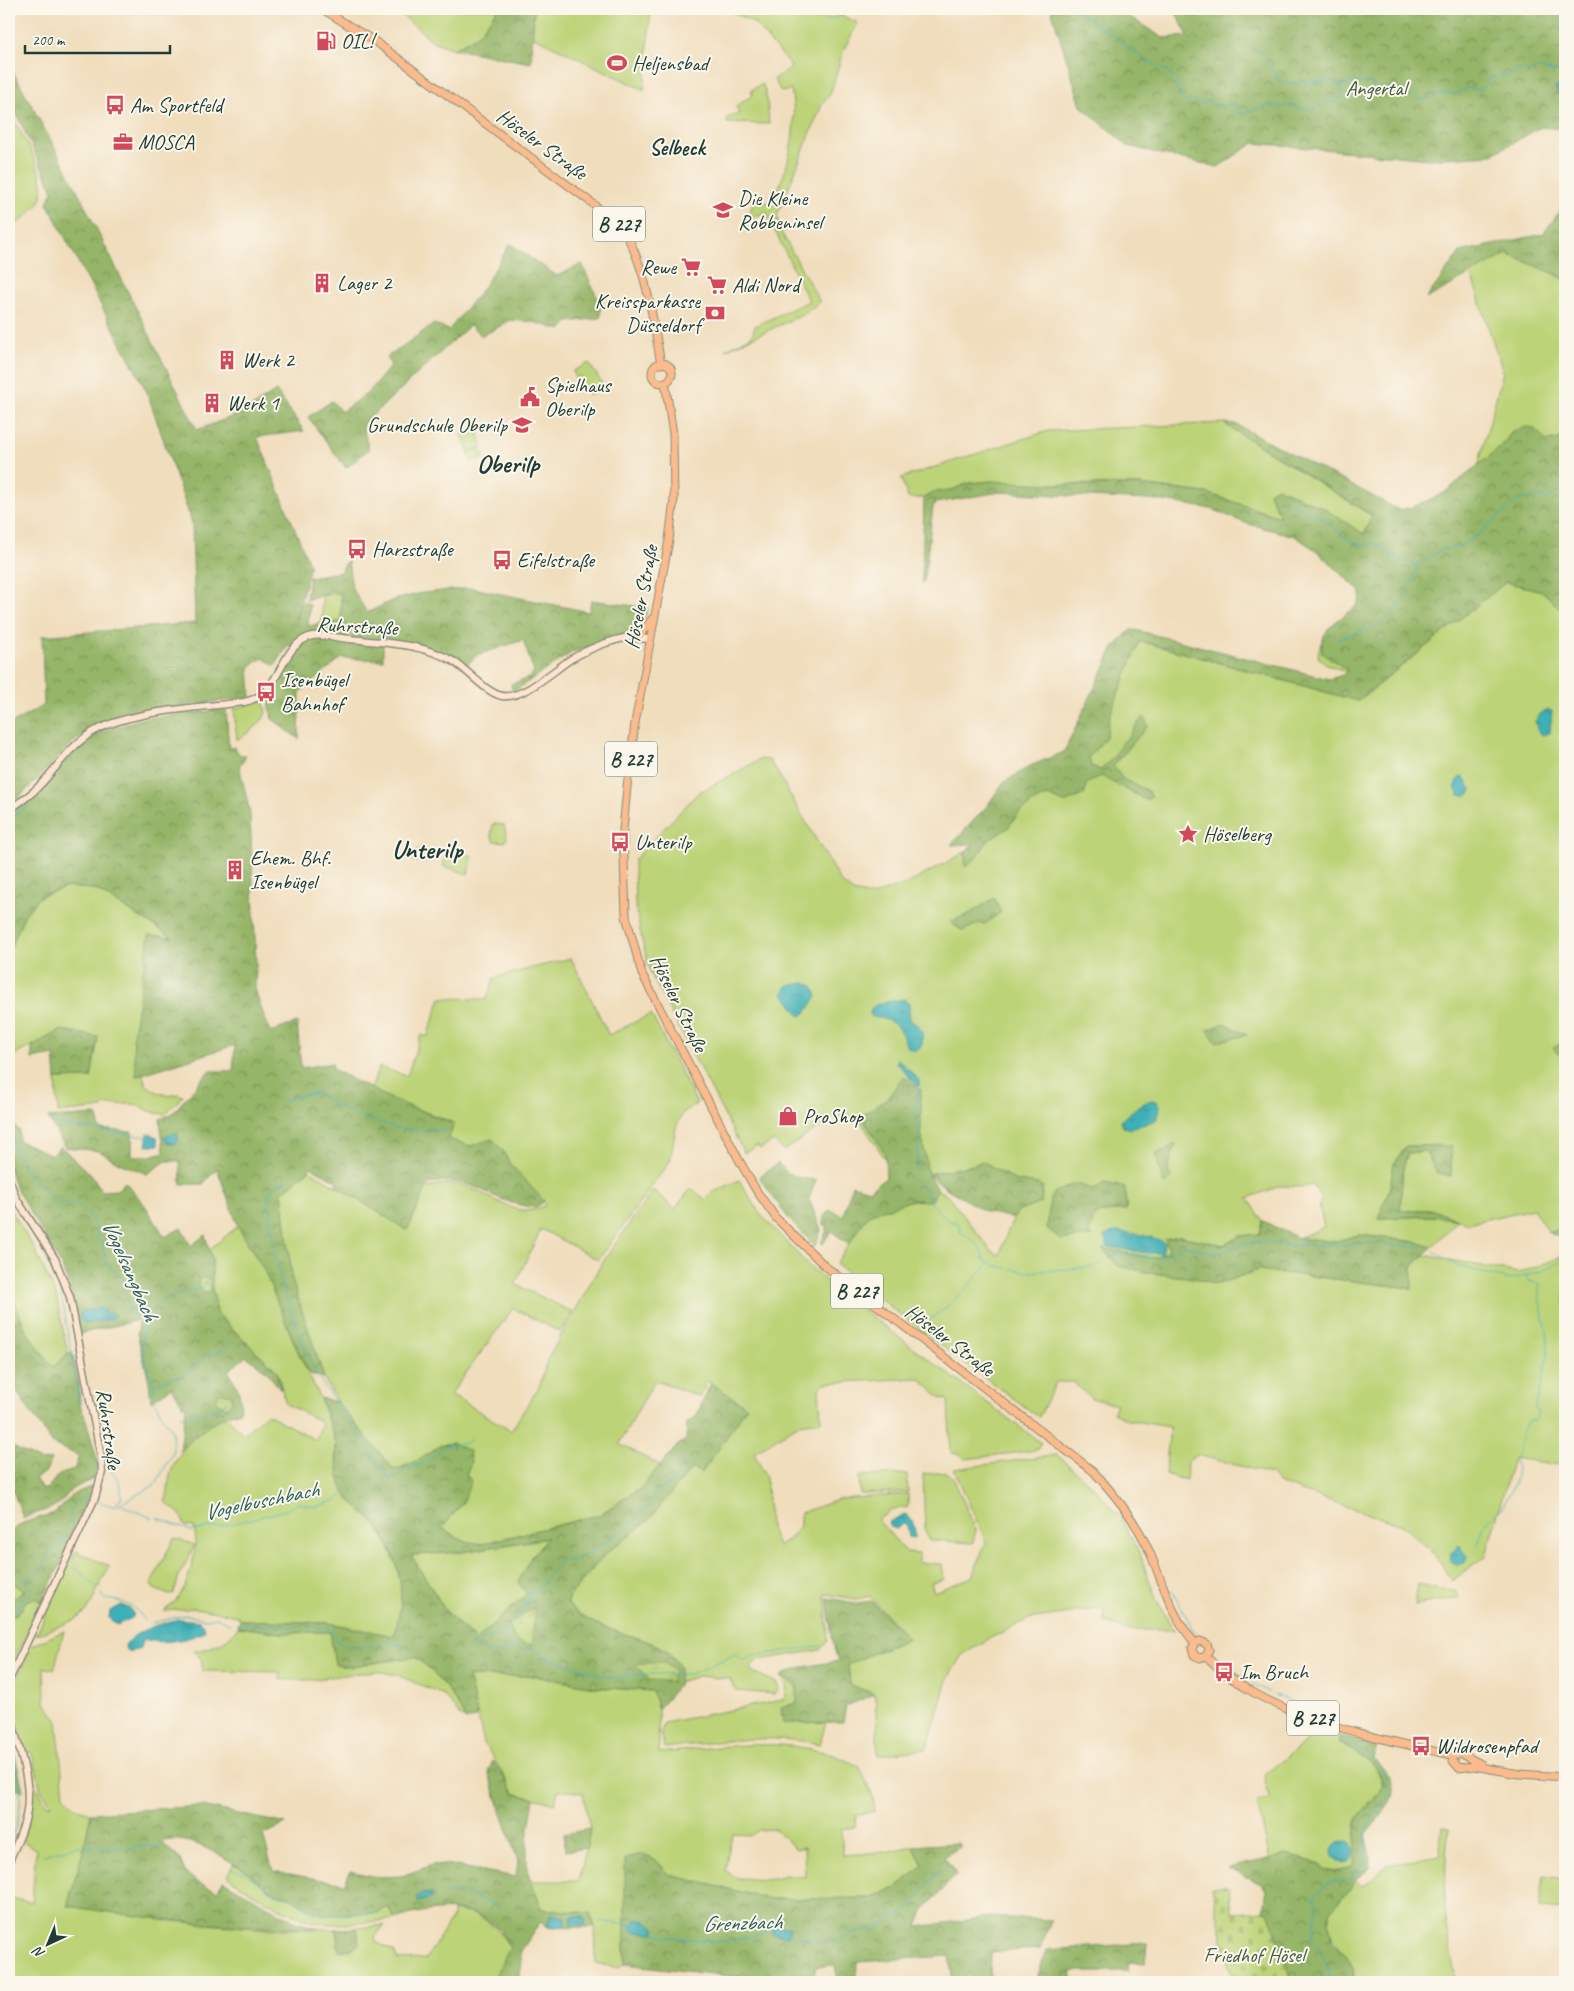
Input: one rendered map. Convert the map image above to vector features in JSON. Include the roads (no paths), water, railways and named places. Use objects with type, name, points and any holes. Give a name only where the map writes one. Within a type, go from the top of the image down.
[{"type":"main road","name":"Höseler Straße","points":[[322,9],[376,42],[620,224],[630,240],[642,270],[651,304],[661,364]]},
{"type":"main road","points":[[661,364],[667,365],[671,370],[670,378],[665,382],[656,381],[652,374],[655,367],[661,364]]},
{"type":"main road","name":"Höseler Straße","points":[[665,382],[673,434],[674,498],[669,540],[635,723],[624,835],[626,916],[642,974],[654,1000],[756,1190],[776,1218],[825,1266],[1092,1471],[1119,1500],[1137,1527],[1169,1603],[1195,1643]]},
{"type":"main road","points":[[638,638],[654,616]]},
{"type":"main road","name":"Ruhrstraße","points":[[9,810],[33,792],[74,746],[105,726],[140,716],[238,703],[258,698],[271,686],[295,647],[311,636],[404,644],[422,648],[451,660],[492,692],[502,696],[524,691],[572,658],[586,652],[631,637],[650,639]]},
{"type":"main road","name":"Ruhrstraße","points":[[9,1179],[16,1198],[55,1259],[67,1288],[102,1468],[95,1498],[9,1680]]},
{"type":"main road","points":[[1200,1641],[1207,1644],[1206,1656],[1200,1658],[1194,1655],[1192,1648],[1195,1643],[1200,1641]]},
{"type":"main road","name":"B 227","points":[[1206,1656],[1238,1682],[1283,1706],[1316,1719],[1454,1758]]},
{"type":"main road","points":[[9,1711],[28,1792],[27,1810],[22,1830],[9,1861]]},
{"type":"main road","points":[[1466,1761],[1459,1768],[1454,1758],[1462,1754],[1466,1761],[1496,1769],[1565,1777]]},
{"type":"water","points":[[1565,80],[1565,98],[1559,95],[1555,88]]},
{"type":"water","points":[[1548,710],[1552,711],[1550,733],[1543,735],[1538,732],[1535,722],[1539,714]]},
{"type":"water","points":[[1463,776],[1471,789],[1470,794],[1466,796],[1459,795],[1455,788],[1459,778]]},
{"type":"water","points":[[804,983],[813,986],[817,996],[806,1013],[800,1016],[783,993],[787,986]]},
{"type":"water","points":[[904,999],[909,1004],[910,1020],[922,1032],[922,1045],[916,1051],[908,1048],[900,1030],[896,1026],[887,1020],[872,1017],[870,1014],[871,1010],[878,1004]]},
{"type":"water","points":[[897,1058],[919,1080],[919,1086],[896,1063]]},
{"type":"water","points":[[1152,1100],[1157,1102],[1160,1110],[1156,1120],[1131,1129],[1123,1127],[1121,1122],[1126,1116]]},
{"type":"water","points":[[148,1133],[157,1137],[159,1145],[146,1146]]},
{"type":"water","points":[[175,1133],[178,1134],[178,1141],[174,1144],[168,1143],[164,1139],[165,1137]]},
{"type":"water","points":[[1113,1232],[1149,1237],[1162,1241],[1165,1244],[1162,1253],[1148,1253],[1107,1247],[1104,1236]]},
{"type":"water","points":[[100,1308],[106,1313],[115,1315],[112,1319],[85,1324],[80,1319],[80,1312]]},
{"type":"water","points":[[905,1514],[913,1524],[915,1538],[909,1537],[907,1525],[903,1524],[896,1529],[890,1527],[889,1522]]},
{"type":"water","points":[[1459,1545],[1468,1556],[1464,1564],[1458,1566],[1450,1561],[1451,1553]]},
{"type":"water","points":[[122,1605],[130,1609],[134,1615],[132,1618],[117,1625],[109,1618],[110,1611]]},
{"type":"water","points":[[179,1619],[200,1621],[205,1629],[203,1633],[174,1641],[158,1642],[144,1639],[140,1648],[132,1652],[126,1650],[125,1645],[130,1639],[142,1631]]},
{"type":"water","points":[[1343,1841],[1351,1844],[1354,1852],[1351,1860],[1343,1863],[1335,1860],[1332,1852],[1335,1844]]},
{"type":"water","points":[[432,1893],[432,1898],[418,1902],[416,1897]]},
{"type":"water","points":[[551,1914],[565,1917],[565,1926],[556,1928],[547,1926]]},
{"type":"water","points":[[571,1917],[585,1918],[585,1925],[570,1925]]},
{"type":"water","points":[[636,1920],[645,1920],[655,1927],[655,1933],[634,1932],[631,1929],[632,1924]]},
{"type":"water","points":[[779,1926],[790,1927],[788,1936],[772,1934],[773,1929]]},
{"type":"waterway","points":[[804,9],[825,21],[839,17]]},
{"type":"waterway","points":[[1074,9],[1153,64],[1166,70],[1179,83],[1176,86],[1183,102],[1190,100],[1201,104],[1209,100],[1213,104],[1222,107],[1228,103],[1239,107],[1241,115],[1270,104],[1279,107],[1291,105],[1306,110],[1315,108],[1323,102],[1338,102],[1342,97],[1341,86],[1350,82],[1354,84],[1368,82],[1380,89],[1406,90],[1419,99],[1423,99],[1458,92],[1468,87],[1478,90],[1486,85],[1490,77],[1511,76],[1516,70],[1533,71],[1538,68],[1556,72],[1565,71]]},
{"type":"waterway","points":[[1258,49],[1266,56],[1277,79],[1281,81],[1293,84],[1301,81],[1324,82],[1331,80],[1340,85]]},
{"type":"waterway","points":[[1281,498],[1319,516],[1349,540],[1364,545],[1375,543],[1392,557],[1416,565],[1443,549],[1459,547],[1478,535],[1518,500],[1536,496],[1547,499],[1565,488]]},
{"type":"waterway","points":[[1338,640],[1350,634],[1371,628],[1389,618],[1401,604],[1417,566]]},
{"type":"waterway","points":[[9,818],[23,810],[46,788]]},
{"type":"waterway","points":[[917,1085],[919,1097],[916,1106],[919,1134],[917,1170]]},
{"type":"waterway","points":[[283,1101],[306,1094],[319,1093],[333,1104],[349,1112],[402,1130],[445,1130]]},
{"type":"waterway","points":[[52,1124],[147,1137]]},
{"type":"waterway","name":"Vogelsangbach","points":[[9,1128],[13,1129],[13,1148],[36,1184],[42,1187],[55,1200],[75,1203],[92,1218],[96,1228],[97,1240],[102,1243],[107,1262],[122,1280],[130,1311],[143,1325],[142,1342],[145,1361],[154,1384],[154,1398],[161,1415],[172,1430],[173,1453],[155,1485],[115,1507],[99,1502]]},
{"type":"waterway","points":[[287,1180],[272,1188],[268,1197],[273,1240],[282,1284],[297,1329],[317,1375],[390,1481],[400,1472],[421,1464],[447,1446],[467,1443],[471,1439]]},
{"type":"waterway","points":[[913,1180],[921,1188],[926,1189],[932,1205],[950,1222],[954,1221],[960,1226],[960,1232],[976,1243],[981,1250],[984,1260],[995,1266],[1028,1272],[1093,1267],[1104,1262]]},
{"type":"waterway","points":[[25,1224],[42,1247],[58,1287]]},
{"type":"waterway","points":[[1110,1257],[1120,1255],[1163,1256],[1182,1245],[1216,1253],[1256,1241],[1290,1246],[1364,1243],[1423,1247]]},
{"type":"waterway","points":[[1432,1250],[1459,1267],[1510,1280],[1542,1271],[1565,1260]]},
{"type":"waterway","points":[[922,1326],[954,1301],[990,1262]]},
{"type":"waterway","points":[[1478,1544],[1485,1523],[1502,1508],[1515,1483],[1517,1467],[1514,1461],[1523,1431],[1528,1421],[1534,1421],[1538,1414],[1535,1409],[1546,1365],[1548,1339],[1539,1298],[1540,1284],[1529,1281],[1525,1275]]},
{"type":"waterway","points":[[139,1322],[153,1308],[166,1299],[198,1289],[207,1284]]},
{"type":"waterway","points":[[61,1293],[80,1404]]},
{"type":"waterway","points":[[155,1384],[189,1372],[208,1355],[217,1354],[229,1344]]},
{"type":"waterway","points":[[94,1402],[106,1460],[120,1485],[121,1499],[113,1506]]},
{"type":"waterway","points":[[180,1416],[193,1416],[205,1413],[227,1402]]},
{"type":"waterway","points":[[472,1644],[507,1628],[522,1613],[530,1593],[537,1591],[561,1559],[575,1561],[600,1546],[637,1517],[654,1494],[673,1481],[684,1462]]},
{"type":"waterway","name":"Vogelbuschbach","points":[[157,1518],[191,1531],[222,1526],[283,1511],[299,1503],[317,1507],[337,1500],[342,1496]]},
{"type":"waterway","name":"Vogelsangbach","points":[[9,1610],[17,1610],[21,1599],[31,1594],[32,1591],[25,1581],[26,1578],[42,1569],[49,1553],[73,1528],[70,1518],[71,1509],[77,1502],[88,1498]]},
{"type":"waterway","name":"Vogelbuschbach","points":[[121,1505],[152,1518]]},
{"type":"waterway","points":[[74,1567],[97,1588]]},
{"type":"waterway","points":[[1172,1591],[1197,1636]]},
{"type":"waterway","points":[[102,1593],[105,1599],[133,1607],[144,1620]]},
{"type":"waterway","points":[[152,1623],[186,1615],[206,1619],[217,1617],[230,1624]]},
{"type":"waterway","points":[[236,1624],[301,1627]]},
{"type":"waterway","points":[[308,1627],[332,1629],[336,1640],[345,1646],[373,1647],[383,1642],[406,1647]]},
{"type":"waterway","points":[[471,1644],[491,1654],[501,1653],[512,1646],[522,1650],[530,1647],[548,1658],[608,1677],[643,1674],[691,1674],[734,1655],[744,1660],[757,1655],[820,1646]]},
{"type":"waterway","points":[[1221,1659],[1242,1677]]},
{"type":"waterway","points":[[1252,1683],[1269,1692]]},
{"type":"waterway","points":[[1274,1695],[1314,1711]]},
{"type":"waterway","name":"Vogelsangbach","points":[[9,1737],[20,1791],[18,1816],[9,1845]]},
{"type":"waterway","points":[[1329,1982],[1325,1960],[1311,1941],[1317,1905],[1313,1897],[1330,1882],[1352,1879],[1365,1866],[1365,1836],[1367,1829],[1373,1816],[1387,1799],[1385,1774],[1367,1753],[1340,1741]]},
{"type":"waterway","name":"Grenzbach","points":[[44,1855],[78,1846],[112,1849],[162,1845]]},
{"type":"waterway","name":"Grenzbach","points":[[788,1933],[796,1937],[805,1937],[820,1942],[837,1943],[852,1933],[878,1929],[890,1918],[906,1913],[929,1882],[947,1865]]},
{"type":"waterway","name":"Grenzbach","points":[[232,1869],[245,1873],[274,1894],[292,1898],[315,1913],[328,1915],[376,1913]]},
{"type":"waterway","name":"Grenzbach","points":[[447,1893],[462,1892],[499,1905]]},
{"type":"waterway","name":"Grenzbach","points":[[599,1921],[633,1925]]},
{"type":"waterway","name":"Grenzbach","points":[[655,1933],[669,1937],[727,1942],[772,1931]]},
{"type":"place","name":"OIL!","points":[[326,41]]},
{"type":"place","name":"Heljensbad","points":[[617,63]]},
{"type":"place","name":"Am Sportfeld","points":[[115,105]]},
{"type":"place","name":"MOSCA","points":[[123,142]]},
{"type":"place","name":"Die Kleine Robbeninsel","points":[[723,210]]},
{"type":"place","name":"Rewe","points":[[691,267]]},
{"type":"place","name":"Lager 2","points":[[322,283]]},
{"type":"place","name":"Aldi Nord","points":[[717,285]]},
{"type":"place","name":"Kreissparkasse Düsseldorf","points":[[715,313]]},
{"type":"place","name":"Werk 2","points":[[227,360]]},
{"type":"place","name":"Spielhaus Oberilp","points":[[530,397]]},
{"type":"place","name":"Werk 1","points":[[212,403]]},
{"type":"place","name":"Grundschule Oberilp","points":[[522,425]]},
{"type":"place","name":"Harzstraße","points":[[357,549]]},
{"type":"place","name":"Eifelstraße","points":[[502,560]]},
{"type":"place","name":"Isenbügel Bahnhof","points":[[266,692]]},
{"type":"place","name":"Höselberg","points":[[1188,834]]},
{"type":"place","name":"Unterilp","points":[[620,842]]},
{"type":"place","name":"Ehem. Bhf. Isenbügel","points":[[235,870]]},
{"type":"place","name":"ProShop","points":[[788,1116]]},
{"type":"place","name":"Im Bruch","points":[[1224,1672]]},
{"type":"place","name":"Wildrosenpfad","points":[[1421,1746]]},
{"type":"district","name":"Selbeck","points":[[677,147]]},
{"type":"district","name":"Oberilp","points":[[508,463]]},
{"type":"district","name":"Unterilp","points":[[427,849]]},
{"type":"park label","name":"Angertal","points":[[1376,88]]},
{"type":"park label","name":"Friedhof Hösel","points":[[1254,1955]]}]
